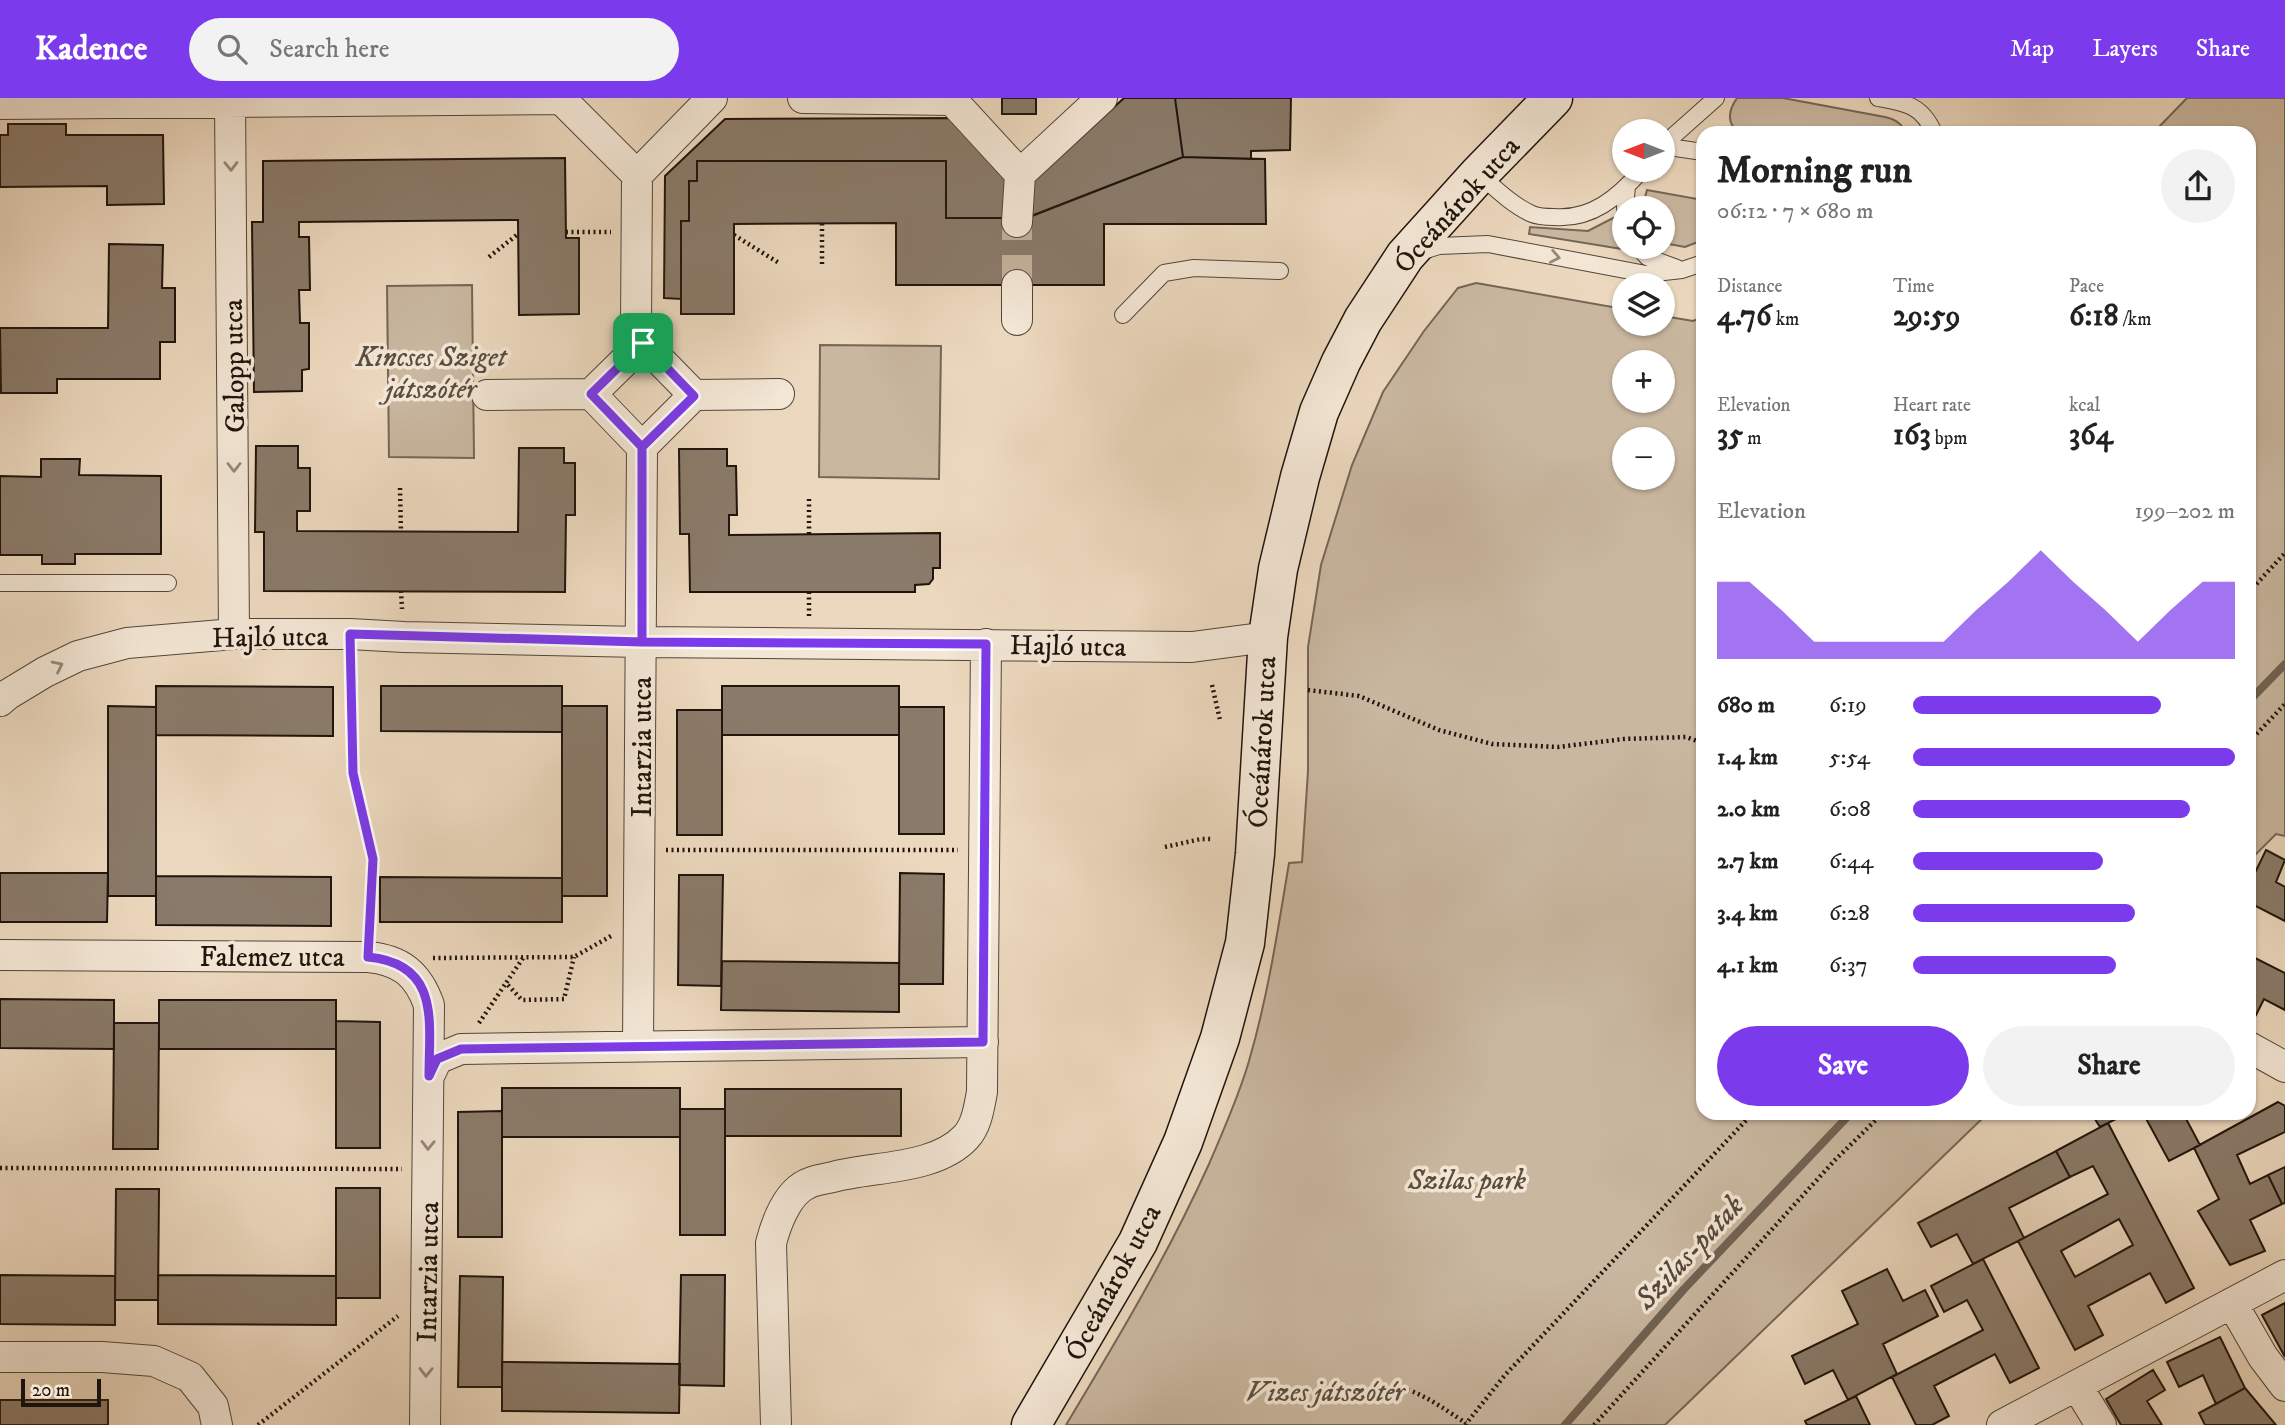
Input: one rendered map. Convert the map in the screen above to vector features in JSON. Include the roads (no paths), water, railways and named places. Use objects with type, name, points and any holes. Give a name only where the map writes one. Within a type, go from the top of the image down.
[{"type":"street","points":[[0,104],[230,99],[560,98],[637,175]]},
{"type":"street","points":[[694,396],[643,343],[636,325],[637,175],[712,98]]},
{"type":"street","points":[[803,98],[953,99],[1020,174]]},
{"type":"street","name":"Óceánárok utca","points":[[1031,1425],[1138,1242],[1183,1142],[1220,1038],[1245,943],[1255,854],[1268,637],[1278,569],[1319,412],[1357,330],[1405,256],[1553,98]]},
{"type":"street","name":"Galopp utca","points":[[230,99],[234,634]]},
{"type":"street","points":[[1017,222],[1020,174],[1100,99]]},
{"type":"street","points":[[1017,285],[1017,320]]},
{"type":"street","points":[[487,394],[591,394],[643,343]]},
{"type":"street","points":[[591,394],[642,447],[694,396],[779,394]]},
{"type":"street","name":"Intarzia utca","points":[[639,1046],[642,447]]},
{"type":"street","name":"Hajló utca","points":[[0,701],[45,672],[78,656],[127,643],[234,634],[350,634],[642,642],[1192,647],[1268,637]]},
{"type":"street","points":[[776,1425],[771,1243],[785,1206],[805,1184],[852,1172],[925,1161],[947,1152],[967,1136],[978,1116],[982,1091],[983,1042],[986,644]]},
{"type":"street","name":"Falemez utca","points":[[0,955],[380,958],[405,968],[421,985],[429,1005],[429,1076]]},
{"type":"street","points":[[429,1076],[437,1059],[461,1049],[983,1042]]},
{"type":"street","points":[[2256,1051],[2285,1067]]},
{"type":"street","name":"Intarzia utca","points":[[425,1425],[429,1076]]},
{"type":"street","points":[[2002,1425],[2285,1275]]},
{"type":"street","points":[[2232,1303],[2263,1357],[2285,1386]]},
{"type":"street","points":[[0,1357],[102,1357],[154,1361],[190,1377],[213,1406],[217,1425]]},
{"type":"street","points":[[2077,1386],[2101,1425]]},
{"type":"lane","points":[[1675,134],[1716,98]]},
{"type":"lane","points":[[1878,98],[1905,103],[1925,114],[1931,126]]},
{"type":"lane","points":[[1675,148],[1696,151]]},
{"type":"lane","points":[[1479,174],[1509,200],[1531,214],[1570,219],[1596,210],[1631,182]]},
{"type":"lane","points":[[1626,196],[1627,186]]},
{"type":"lane","points":[[1405,256],[1439,246],[1488,244],[1647,274],[1682,271],[1696,265]]},
{"type":"lane","points":[[1652,259],[1682,271]]},
{"type":"lane","points":[[1123,315],[1164,273],[1194,268],[1280,271]]},
{"type":"lane","points":[[0,583],[168,583]]},
{"type":"waterway","name":"Szilas-patak","points":[[2256,694],[2285,664]]},
{"type":"waterway","name":"Szilas-patak","points":[[1565,1425],[1684,1289],[1844,1120]]},
{"type":"tunnel","points":[[1017,222],[1017,285]]},
{"type":"park label","name":"Kincses Sziget játszótér","points":[[431,372]]},
{"type":"park label","name":"Szilas park","points":[[1467,1179]]},
{"type":"park label","name":"Vizes játszótér","points":[[1325,1391]]}]
